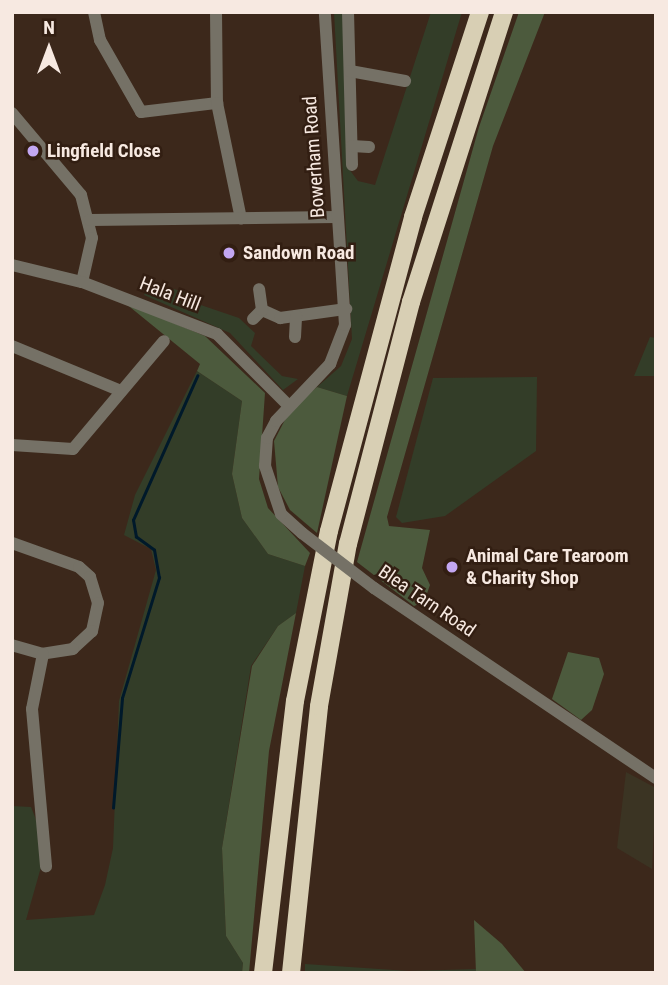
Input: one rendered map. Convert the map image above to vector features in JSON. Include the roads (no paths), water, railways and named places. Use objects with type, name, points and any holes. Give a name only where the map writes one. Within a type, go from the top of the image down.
[{"type":"highway","points":[[263,973],[295,701],[329,530],[413,217],[480,12]]},
{"type":"highway","points":[[291,973],[319,706],[348,544],[411,302],[504,12]]},
{"type":"street","points":[[94,12],[100,40],[141,112],[217,103]]},
{"type":"street","points":[[216,12],[217,103],[241,219]]},
{"type":"street","name":"Bowerham Road","points":[[288,405],[330,364],[343,341],[346,309],[337,217],[325,12]]},
{"type":"street","name":"Bowerham Road","points":[[348,12],[352,165]]},
{"type":"street","points":[[349,71],[405,81]]},
{"type":"street","points":[[12,113],[23,130],[81,195],[90,220],[91,254],[82,282]]},
{"type":"street","points":[[12,138],[23,130]]},
{"type":"street","name":"Bowerham Road","points":[[352,146],[369,147]]},
{"type":"street","points":[[90,220],[337,217]]},
{"type":"street","name":"Hala Hill","points":[[12,265],[82,282],[217,334],[288,405]]},
{"type":"street","points":[[259,289],[257,314],[280,318],[346,309]]},
{"type":"street","points":[[295,337],[296,316]]},
{"type":"street","points":[[12,445],[73,449],[151,350],[164,341]]},
{"type":"street","points":[[13,350],[121,391]]},
{"type":"street","name":"Blea Tarn Road","points":[[288,405],[267,438],[265,466],[281,514],[374,588],[656,778]]},
{"type":"street","points":[[12,543],[79,567],[97,590],[92,631],[73,649],[43,654],[12,645]]},
{"type":"street","points":[[43,654],[32,709],[46,866]]},
{"type":"waterway","points":[[113,808],[122,698],[159,578],[154,550],[136,537],[133,520],[197,376]]},
{"type":"place","name":"Lingfield Close","points":[[33,151]]},
{"type":"place","name":"Sandown Road","points":[[229,253]]},
{"type":"place","name":"Animal Care Tearoom & Charity Shop","points":[[452,567]]}]
